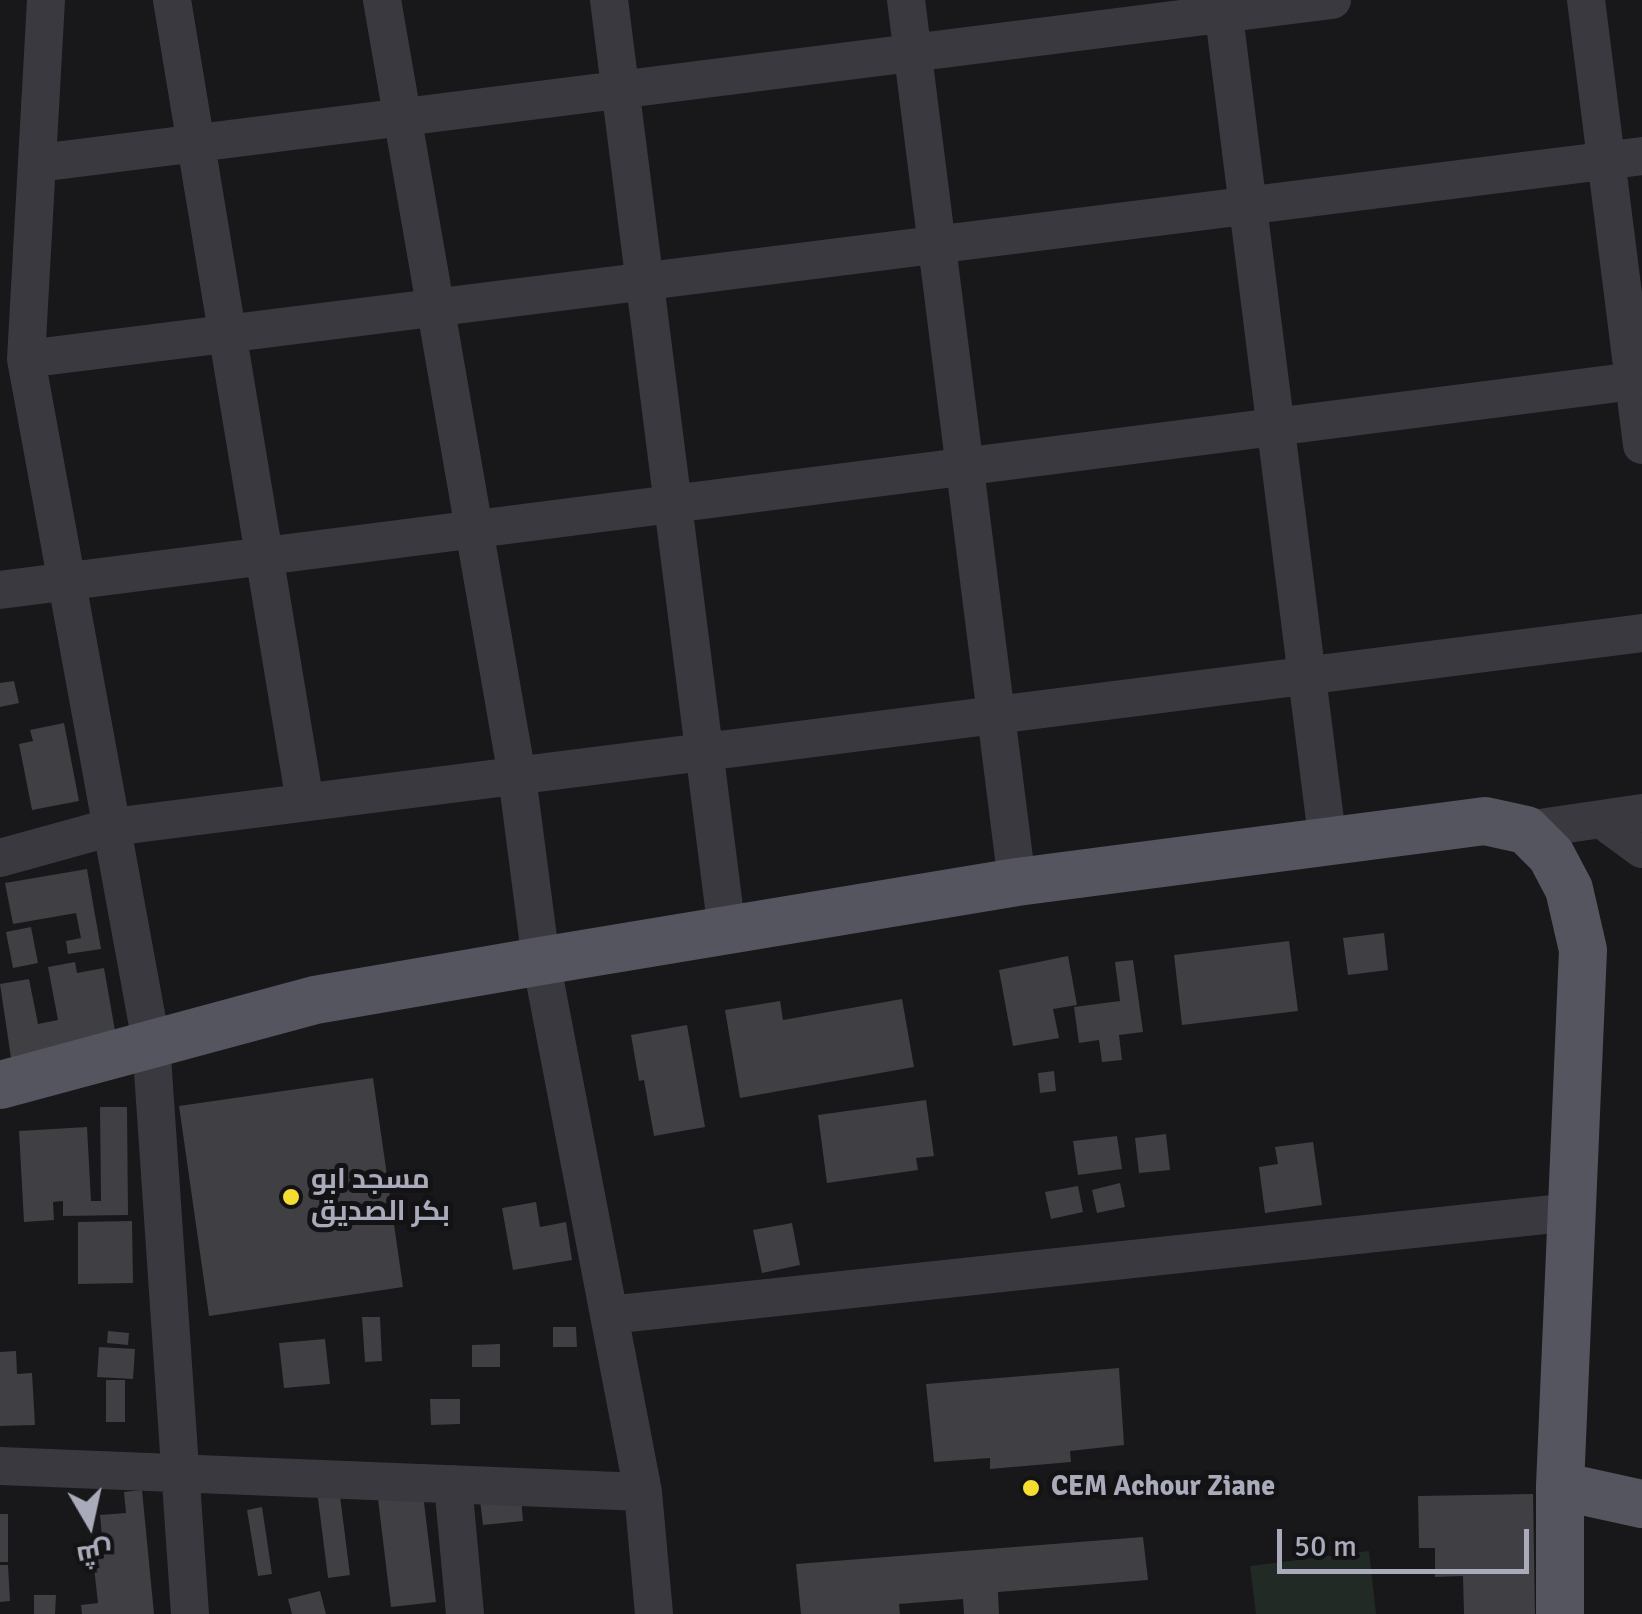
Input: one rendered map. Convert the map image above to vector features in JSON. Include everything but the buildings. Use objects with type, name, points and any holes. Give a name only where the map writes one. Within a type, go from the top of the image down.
[{"type":"main road","points":[[0,1085],[315,1000],[541,961],[1017,882],[1484,821],[1526,830],[1552,855],[1570,890],[1583,950],[1560,1486],[1560,1614]]},
{"type":"main road","points":[[1560,1486],[1642,1504]]},
{"type":"street","points":[[46,0],[26,360],[151,1042],[190,1614]]},
{"type":"street","points":[[172,0],[305,802]]},
{"type":"street","points":[[382,0],[516,776],[541,961],[643,1492],[654,1614]]},
{"type":"street","points":[[610,0],[727,932]]},
{"type":"street","points":[[906,0],[1017,882]]},
{"type":"street","points":[[38,163],[913,53],[1223,7],[1332,0]]},
{"type":"street","points":[[1586,0],[1624,158],[1642,445]]},
{"type":"street","points":[[1223,7],[1328,844]]},
{"type":"street","points":[[26,360],[1624,158]]},
{"type":"street","points":[[0,590],[1276,426],[1635,359]]},
{"type":"street","points":[[0,858],[112,826],[1642,633]]},
{"type":"street","points":[[1526,830],[1642,813]]},
{"type":"street","points":[[1601,819],[1642,849]]},
{"type":"street","points":[[609,1315],[1572,1212]]},
{"type":"street","points":[[0,1466],[643,1492]]},
{"type":"street","points":[[453,1484],[465,1614]]},
{"type":"shaded area","points":[[1369,1551],[1376,1614],[1256,1614],[1250,1566]]},
{"type":"place","name":"مسجد ابو بكر الصديق","points":[[291,1197]]},
{"type":"place","name":"CEM Achour Ziane","points":[[1031,1488]]}]
